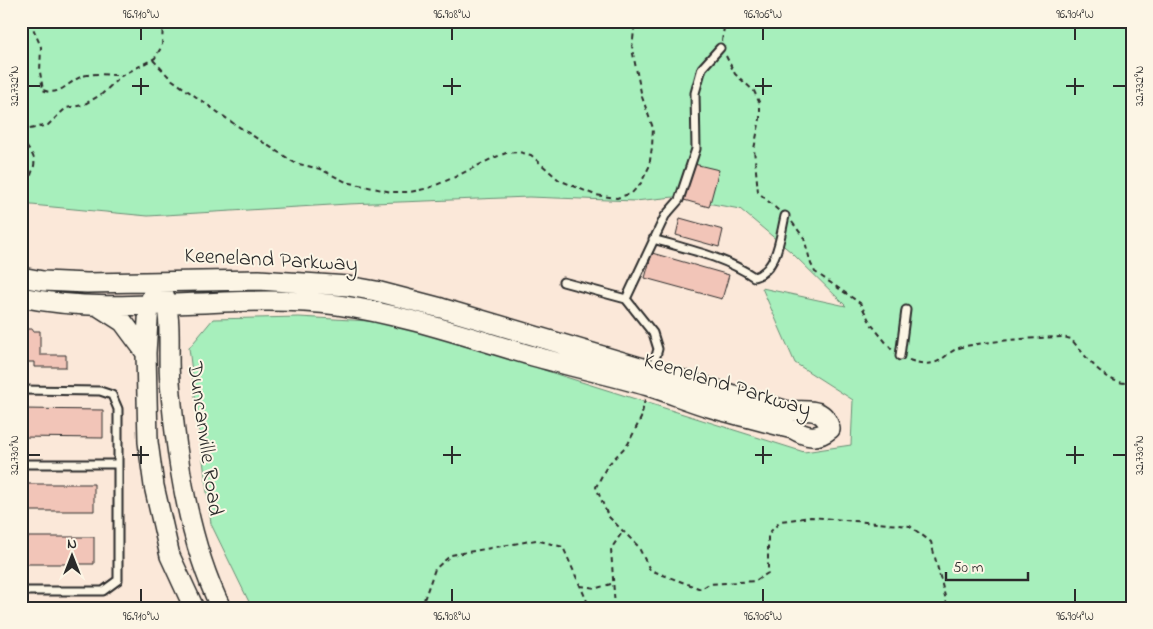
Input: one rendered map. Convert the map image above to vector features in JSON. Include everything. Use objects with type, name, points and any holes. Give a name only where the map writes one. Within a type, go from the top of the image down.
[{"type":"street","name":"Keeneland Parkway","points":[[21,276],[42,281],[87,283],[236,279],[311,283],[376,291],[650,378],[713,408],[793,429],[804,435],[821,435],[830,429],[828,420],[821,412],[814,410],[788,411],[650,378],[535,356],[406,318],[378,312],[304,302],[237,301],[97,306],[61,304],[21,297]]},
{"type":"street","points":[[236,279],[237,301]]},
{"type":"street","name":"Duncanville Road","points":[[159,281],[158,304],[172,409],[191,523],[211,587],[221,608]]},
{"type":"street","name":"Duncanville Road","points":[[158,304],[146,353],[148,442],[154,486],[170,556],[194,608]]},
{"type":"street","points":[[97,306],[124,322],[146,353]]},
{"type":"street","points":[[165,531],[191,523]]},
{"type":"lane","points":[[626,299],[665,216],[679,200],[696,148],[695,93],[702,68],[720,48]]},
{"type":"lane","points":[[653,239],[710,257],[754,277],[760,276],[769,268],[776,252],[785,216]]},
{"type":"lane","points":[[563,282],[626,299],[653,333],[658,349],[650,378]]},
{"type":"lane","points":[[900,356],[906,310]]},
{"type":"lane","points":[[21,390],[100,391],[112,395],[118,409],[118,580],[103,591],[21,591]]},
{"type":"lane","points":[[21,464],[118,464]]},
{"type":"path","points":[[30,21],[41,47],[40,72],[43,90],[51,93],[58,92],[75,80],[87,75],[121,76]]},
{"type":"path","points":[[21,130],[48,125],[66,108],[83,105],[102,94],[121,76],[153,60],[162,46],[163,21]]},
{"type":"path","points":[[153,60],[170,79],[295,163],[320,169],[346,182],[392,192],[410,192],[429,188],[498,156],[519,152],[532,155],[559,180],[595,195],[617,198],[632,193],[641,183],[649,167],[652,147],[653,128],[642,97],[632,49],[636,21]]},
{"type":"path","points":[[725,21],[720,48],[735,74],[750,86],[757,97],[760,112],[754,160],[758,192],[785,216],[804,238],[810,264],[815,272],[860,303],[876,332],[900,356],[921,364],[929,364],[936,363],[962,346],[1036,338],[1067,338],[1108,378],[1118,383],[1132,382]]},
{"type":"path","points":[[21,139],[34,156],[36,163],[30,178],[21,184]]},
{"type":"path","points":[[650,378],[641,418],[628,444],[606,466],[596,487],[608,516],[638,546],[650,570],[701,589],[709,584],[755,581],[768,573],[768,534],[781,521],[810,517],[910,526],[931,542],[948,608]]},
{"type":"path","points":[[615,608],[611,549],[624,531]]},
{"type":"path","points":[[421,608],[435,569],[451,556],[536,540],[563,547],[590,608]]},
{"type":"path","points":[[580,586],[597,588],[612,584]]},
{"type":"green space","points":[[21,21],[1132,21],[1132,608],[252,608],[211,524],[189,348],[213,319],[299,317],[369,321],[428,330],[556,374],[804,452],[851,445],[853,400],[795,363],[762,288],[846,306],[791,252],[740,209],[674,197],[635,201],[529,197],[348,204],[148,216],[21,204]]},
{"type":"building","points":[[694,164],[719,170],[709,207],[684,200]]},
{"type":"building","points":[[680,218],[723,230],[719,247],[676,235]]},
{"type":"building","points":[[652,253],[729,275],[722,299],[645,278]]},
{"type":"building","points":[[21,329],[40,331],[40,355],[66,355],[66,367],[34,367],[34,362],[21,362]]},
{"type":"building","points":[[21,409],[103,410],[103,438],[21,437]]},
{"type":"building","points":[[21,484],[94,484],[94,511],[21,511]]},
{"type":"building","points":[[21,537],[94,537],[94,564],[21,564]]}]
